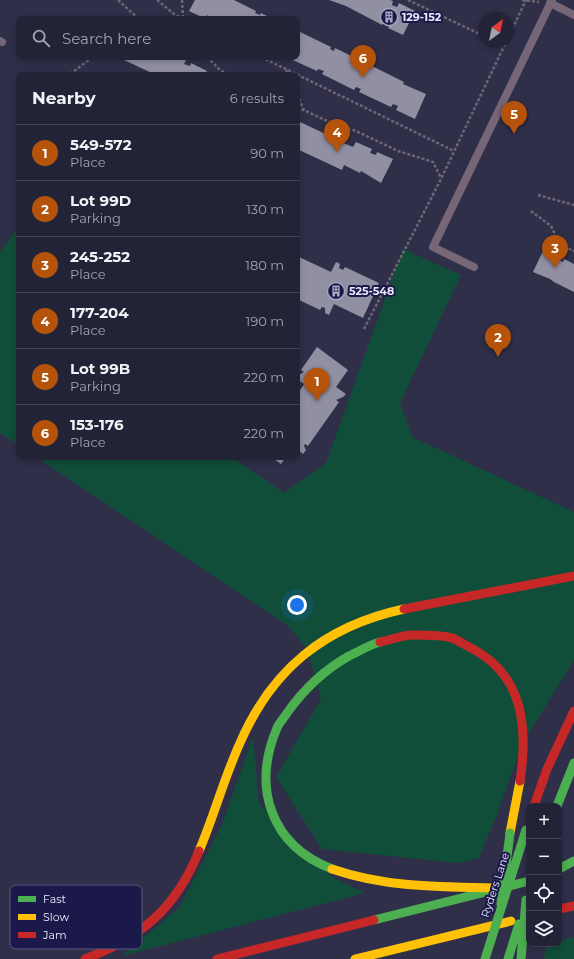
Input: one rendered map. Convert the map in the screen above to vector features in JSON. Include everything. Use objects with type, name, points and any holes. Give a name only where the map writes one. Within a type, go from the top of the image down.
[{"type":"main road","points":[[142,929],[163,911],[178,892],[194,865],[234,754],[255,711],[273,684],[309,650],[349,625],[381,614],[547,583],[574,576]]},
{"type":"main road","points":[[501,888],[377,881],[330,868],[306,855],[290,841],[278,825],[267,800],[265,787],[265,766],[271,737],[283,714],[302,692],[326,670],[352,654],[380,642],[409,635],[436,634],[461,640],[482,652],[500,669],[507,679],[518,702],[524,738],[519,787],[510,833],[501,904]]},
{"type":"main road","points":[[535,803],[547,769],[574,711]]},
{"type":"main road","points":[[558,803],[574,762]]},
{"type":"main road","name":"Ryders Lane","points":[[485,959],[501,904],[526,830]]},
{"type":"main road","points":[[562,867],[574,861]]},
{"type":"main road","points":[[562,873],[574,870]]},
{"type":"main road","points":[[217,959],[526,882]]},
{"type":"main road","points":[[508,959],[526,900]]},
{"type":"main road","points":[[521,959],[526,900]]},
{"type":"main road","points":[[562,909],[574,906]]},
{"type":"main road","points":[[562,910],[574,910]]},
{"type":"main road","points":[[355,959],[526,918]]},
{"type":"main road","points":[[84,959],[110,949]]},
{"type":"lane","points":[[474,267],[433,246],[551,2],[574,15]]},
{"type":"path","points":[[118,0],[136,16]]},
{"type":"path","points":[[157,0],[178,16]]},
{"type":"path","points":[[182,0],[183,16]]},
{"type":"path","points":[[408,0],[478,33]]},
{"type":"path","points":[[514,26],[526,1],[522,0]]},
{"type":"path","points":[[364,329],[441,179],[503,48]]},
{"type":"path","points":[[73,72],[89,60]]},
{"type":"path","points":[[210,60],[224,72]]},
{"type":"path","points":[[267,60],[292,72]]},
{"type":"path","points":[[300,76],[454,151]]},
{"type":"path","points":[[300,101],[304,111]]},
{"type":"path","points":[[300,109],[325,120],[356,131],[398,151],[433,162],[441,179]]},
{"type":"path","points":[[538,195],[574,205]]},
{"type":"path","points":[[531,211],[551,226],[560,245],[574,251]]},
{"type":"green space","points":[[16,230],[16,443],[0,433],[0,252]]},
{"type":"green space","points":[[403,249],[461,275],[400,403],[412,437],[574,512],[574,661],[523,742],[496,817],[479,858],[458,863],[322,849],[276,777],[321,699],[307,648],[287,625],[40,460],[235,460],[284,493],[326,463]]},
{"type":"green space","points":[[253,736],[259,803],[332,877],[365,893],[122,956],[130,949],[142,949],[142,939],[179,908],[222,825]]},
{"type":"green space","points":[[574,937],[574,959],[544,959],[546,947],[562,947],[562,940]]},
{"type":"building","points":[[195,0],[234,0],[256,11],[255,13],[260,15],[261,13],[267,16],[200,16],[189,11]]},
{"type":"building","name":"129-152","points":[[329,0],[390,0],[393,1],[392,5],[397,7],[399,3],[415,11],[403,35],[388,28],[389,26],[383,23],[382,25],[346,6]]},
{"type":"building","points":[[300,32],[331,47],[330,49],[334,51],[335,48],[368,64],[366,66],[371,69],[372,66],[404,82],[403,84],[426,94],[415,119],[396,110],[398,106],[393,104],[391,107],[359,92],[361,89],[356,87],[354,90],[322,74],[324,71],[318,69],[317,71],[293,60],[300,60]]},
{"type":"building","points":[[124,60],[186,60],[184,64],[190,66],[191,63],[207,71],[206,72],[150,72]]},
{"type":"building","points":[[300,122],[332,137],[330,140],[335,142],[336,140],[353,147],[356,142],[372,149],[370,153],[376,155],[377,152],[393,159],[381,183],[361,171],[360,173],[344,165],[342,170],[300,150]]},
{"type":"building","points":[[544,249],[559,256],[557,259],[563,262],[564,259],[574,264],[574,292],[533,272]]},
{"type":"building","name":"525-548","points":[[300,257],[331,272],[336,262],[340,264],[339,268],[343,270],[345,267],[379,283],[363,318],[334,304],[329,315],[325,313],[325,308],[322,307],[320,310],[300,300]]},
{"type":"building","points":[[317,347],[348,370],[336,387],[346,394],[336,400],[339,402],[308,446],[305,444],[304,446],[306,450],[303,454],[300,452],[300,390],[304,384],[300,381],[300,374],[304,372],[301,370]]},
{"type":"building","points":[[275,460],[284,460],[281,464]]},
{"type":"traffic: fast","points":[[332,869],[311,858],[294,845],[281,829],[272,812],[267,792],[266,772],[270,750],[279,724],[300,696],[315,681],[340,661],[368,646],[380,642]]},
{"type":"traffic: fast","points":[[558,803],[574,763]]},
{"type":"traffic: fast","points":[[485,959],[526,830]]},
{"type":"traffic: fast","points":[[501,904],[510,833]]},
{"type":"traffic: fast","points":[[562,867],[574,861]]},
{"type":"traffic: fast","points":[[374,920],[526,882]]},
{"type":"traffic: fast","points":[[521,959],[526,900]]},
{"type":"traffic: fast","points":[[508,959],[519,924]]},
{"type":"traffic: slow","points":[[199,851],[240,743],[253,717],[268,693],[285,673],[304,655],[326,639],[350,627],[376,617],[404,609]]},
{"type":"traffic: slow","points":[[510,833],[520,781]]},
{"type":"traffic: slow","points":[[332,869],[373,880],[394,883],[437,887],[501,888]]},
{"type":"traffic: slow","points":[[355,959],[511,921]]},
{"type":"traffic: jam","points":[[404,609],[574,576]]},
{"type":"traffic: jam","points":[[380,642],[409,635],[443,636],[457,640],[489,659],[502,673],[512,688],[518,705],[522,723],[523,742],[520,781]]},
{"type":"traffic: jam","points":[[535,803],[547,769],[574,711]]},
{"type":"traffic: jam","points":[[142,928],[155,918],[180,889],[199,851]]},
{"type":"traffic: jam","points":[[562,908],[574,906]]},
{"type":"traffic: jam","points":[[217,959],[374,920]]},
{"type":"traffic: jam","points":[[85,959],[107,949]]},
{"type":"place","name":"129-152","points":[[389,17]]},
{"type":"place","name":"153-176","points":[[363,78]]},
{"type":"place","name":"Lot 99B","points":[[514,134]]},
{"type":"place","name":"177-204","points":[[337,152]]},
{"type":"place","name":"245-252","points":[[555,268]]},
{"type":"place","name":"525-548","points":[[336,291]]},
{"type":"place","name":"Lot 99D","points":[[498,357]]},
{"type":"place","name":"549-572","points":[[317,401]]}]
